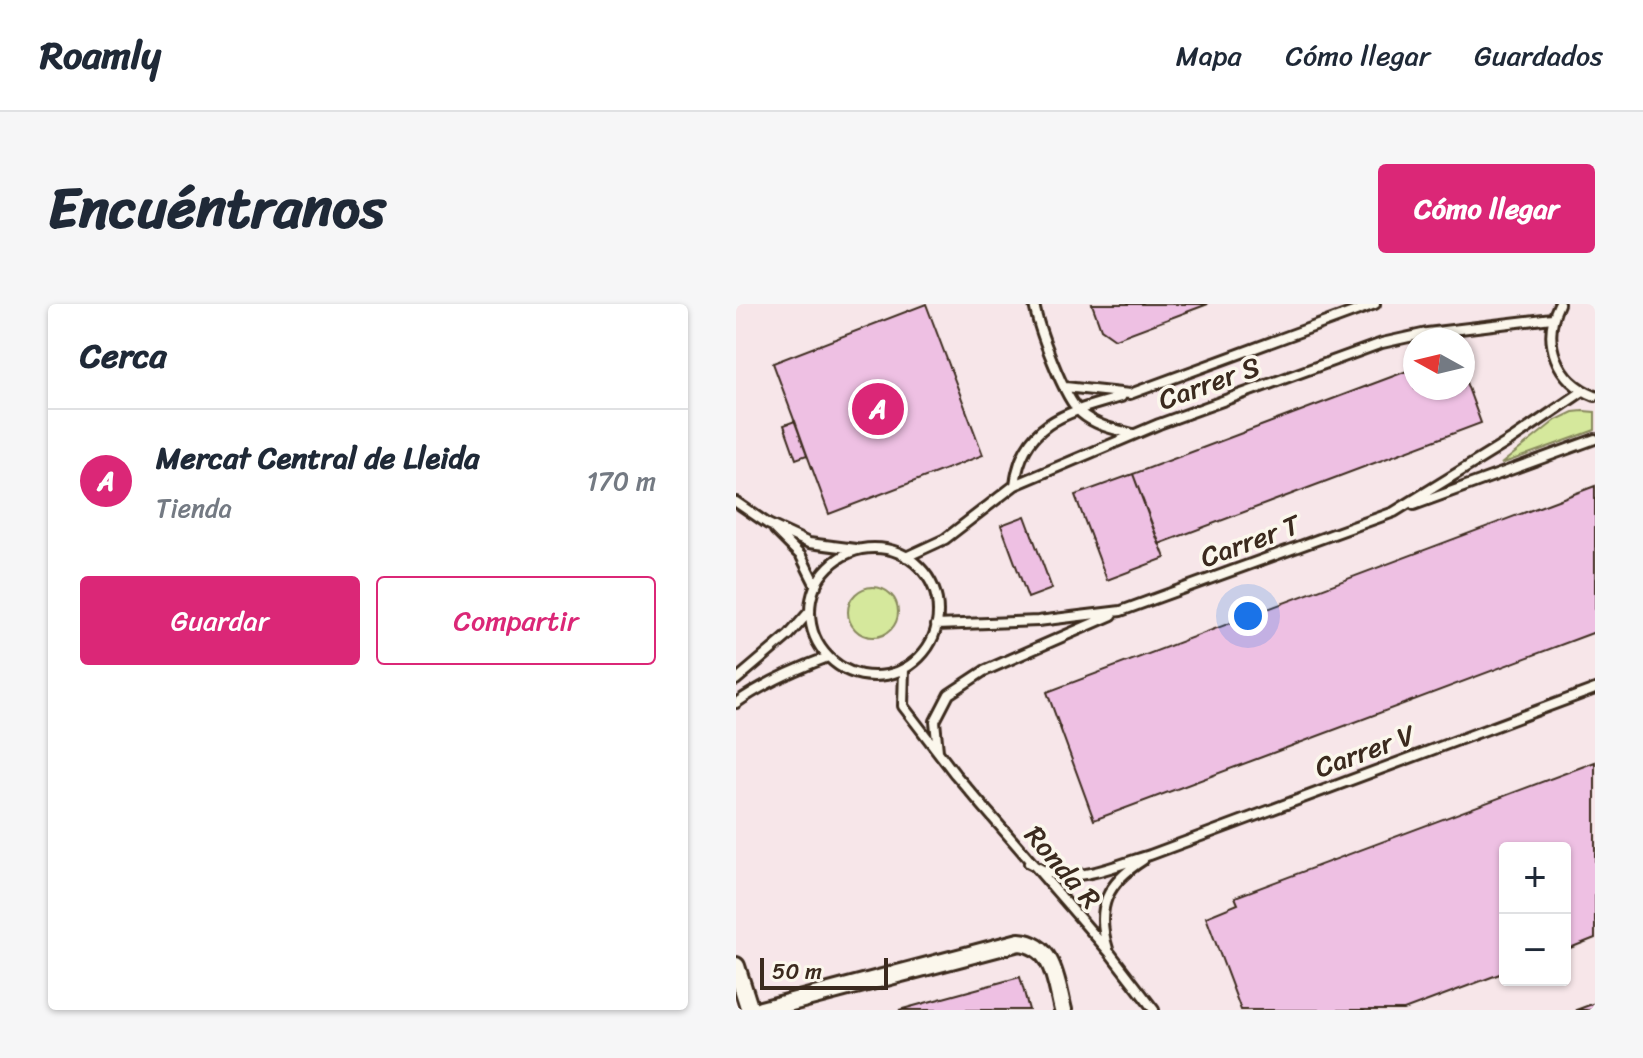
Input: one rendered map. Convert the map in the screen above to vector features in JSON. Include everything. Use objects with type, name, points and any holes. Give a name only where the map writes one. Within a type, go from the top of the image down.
[{"type":"street","points":[[761,1010],[1019,942],[1031,943],[1051,963],[1063,1010]]},
{"type":"street","points":[[736,966],[750,1010]]},
{"type":"lane","points":[[1034,304],[1037,323],[1079,412],[1100,426],[1134,434]]},
{"type":"lane","points":[[1015,485],[1025,447],[1042,426],[1375,304]]},
{"type":"lane","points":[[1559,304],[1552,318],[1550,339],[1555,360],[1566,378],[1595,396]]},
{"type":"lane","name":"Carrer S","points":[[906,557],[945,539],[1015,485],[1134,434],[1382,343],[1427,333],[1552,318]]},
{"type":"lane","points":[[1065,387],[1130,394]]},
{"type":"lane","name":"Carrer T","points":[[1394,512],[1511,440],[1583,391]]},
{"type":"lane","name":"Carrer T","points":[[938,752],[935,721],[949,694],[984,671],[1121,611],[1595,439]]},
{"type":"lane","points":[[736,502],[768,524],[801,556],[816,586]]},
{"type":"lane","points":[[768,524],[809,543],[860,550],[891,550],[922,569],[938,605],[936,625],[925,650],[904,669],[885,675],[864,675],[845,669],[828,657],[812,628],[810,611],[816,586],[827,569],[842,557],[860,550]]},
{"type":"lane","points":[[736,680],[789,635],[810,611]]},
{"type":"lane","name":"Carrer T","points":[[936,625],[1038,621],[1121,611]]},
{"type":"lane","points":[[736,703],[803,666],[828,657]]},
{"type":"lane","name":"Ronda R","points":[[904,669],[903,706],[1029,863],[1110,953],[1154,1010]]},
{"type":"lane","name":"Carrer V","points":[[1029,863],[1047,873],[1063,875],[1093,872],[1150,855],[1595,689]]},
{"type":"lane","name":"Carrer V","points":[[1110,953],[1103,933],[1105,897],[1125,871],[1150,855]]},
{"type":"green space","points":[[1583,411],[1595,412],[1595,430],[1501,464],[1556,420]]},
{"type":"green space","points":[[863,588],[883,588],[897,602],[897,622],[883,636],[863,636],[849,622],[849,602]]},
{"type":"building","points":[[926,304],[983,455],[829,514],[773,363]]},
{"type":"building","points":[[1092,304],[1208,304],[1115,339],[1101,329]]},
{"type":"building","points":[[1403,373],[1403,400],[1473,400],[1481,423],[1159,544],[1133,474]]},
{"type":"building","points":[[795,421],[807,455],[796,459],[784,425]]},
{"type":"building","points":[[1133,474],[1165,558],[1107,580],[1075,495]]},
{"type":"building","points":[[1595,486],[1595,632],[1094,820],[1047,692]]},
{"type":"building","points":[[1025,516],[1052,589],[1028,598],[1001,525]]},
{"type":"building","points":[[1595,762],[1595,938],[1571,948],[1571,842],[1499,842],[1499,974],[1404,1010],[1241,1010],[1206,917],[1238,904],[1235,897]]},
{"type":"building","points":[[1020,977],[1029,1010],[899,1010]]},
{"type":"building","points":[[1595,1003],[1595,1010],[1576,1010]]},
{"type":"place","name":"Mercat Central de Lleida","points":[[878,409]]}]
